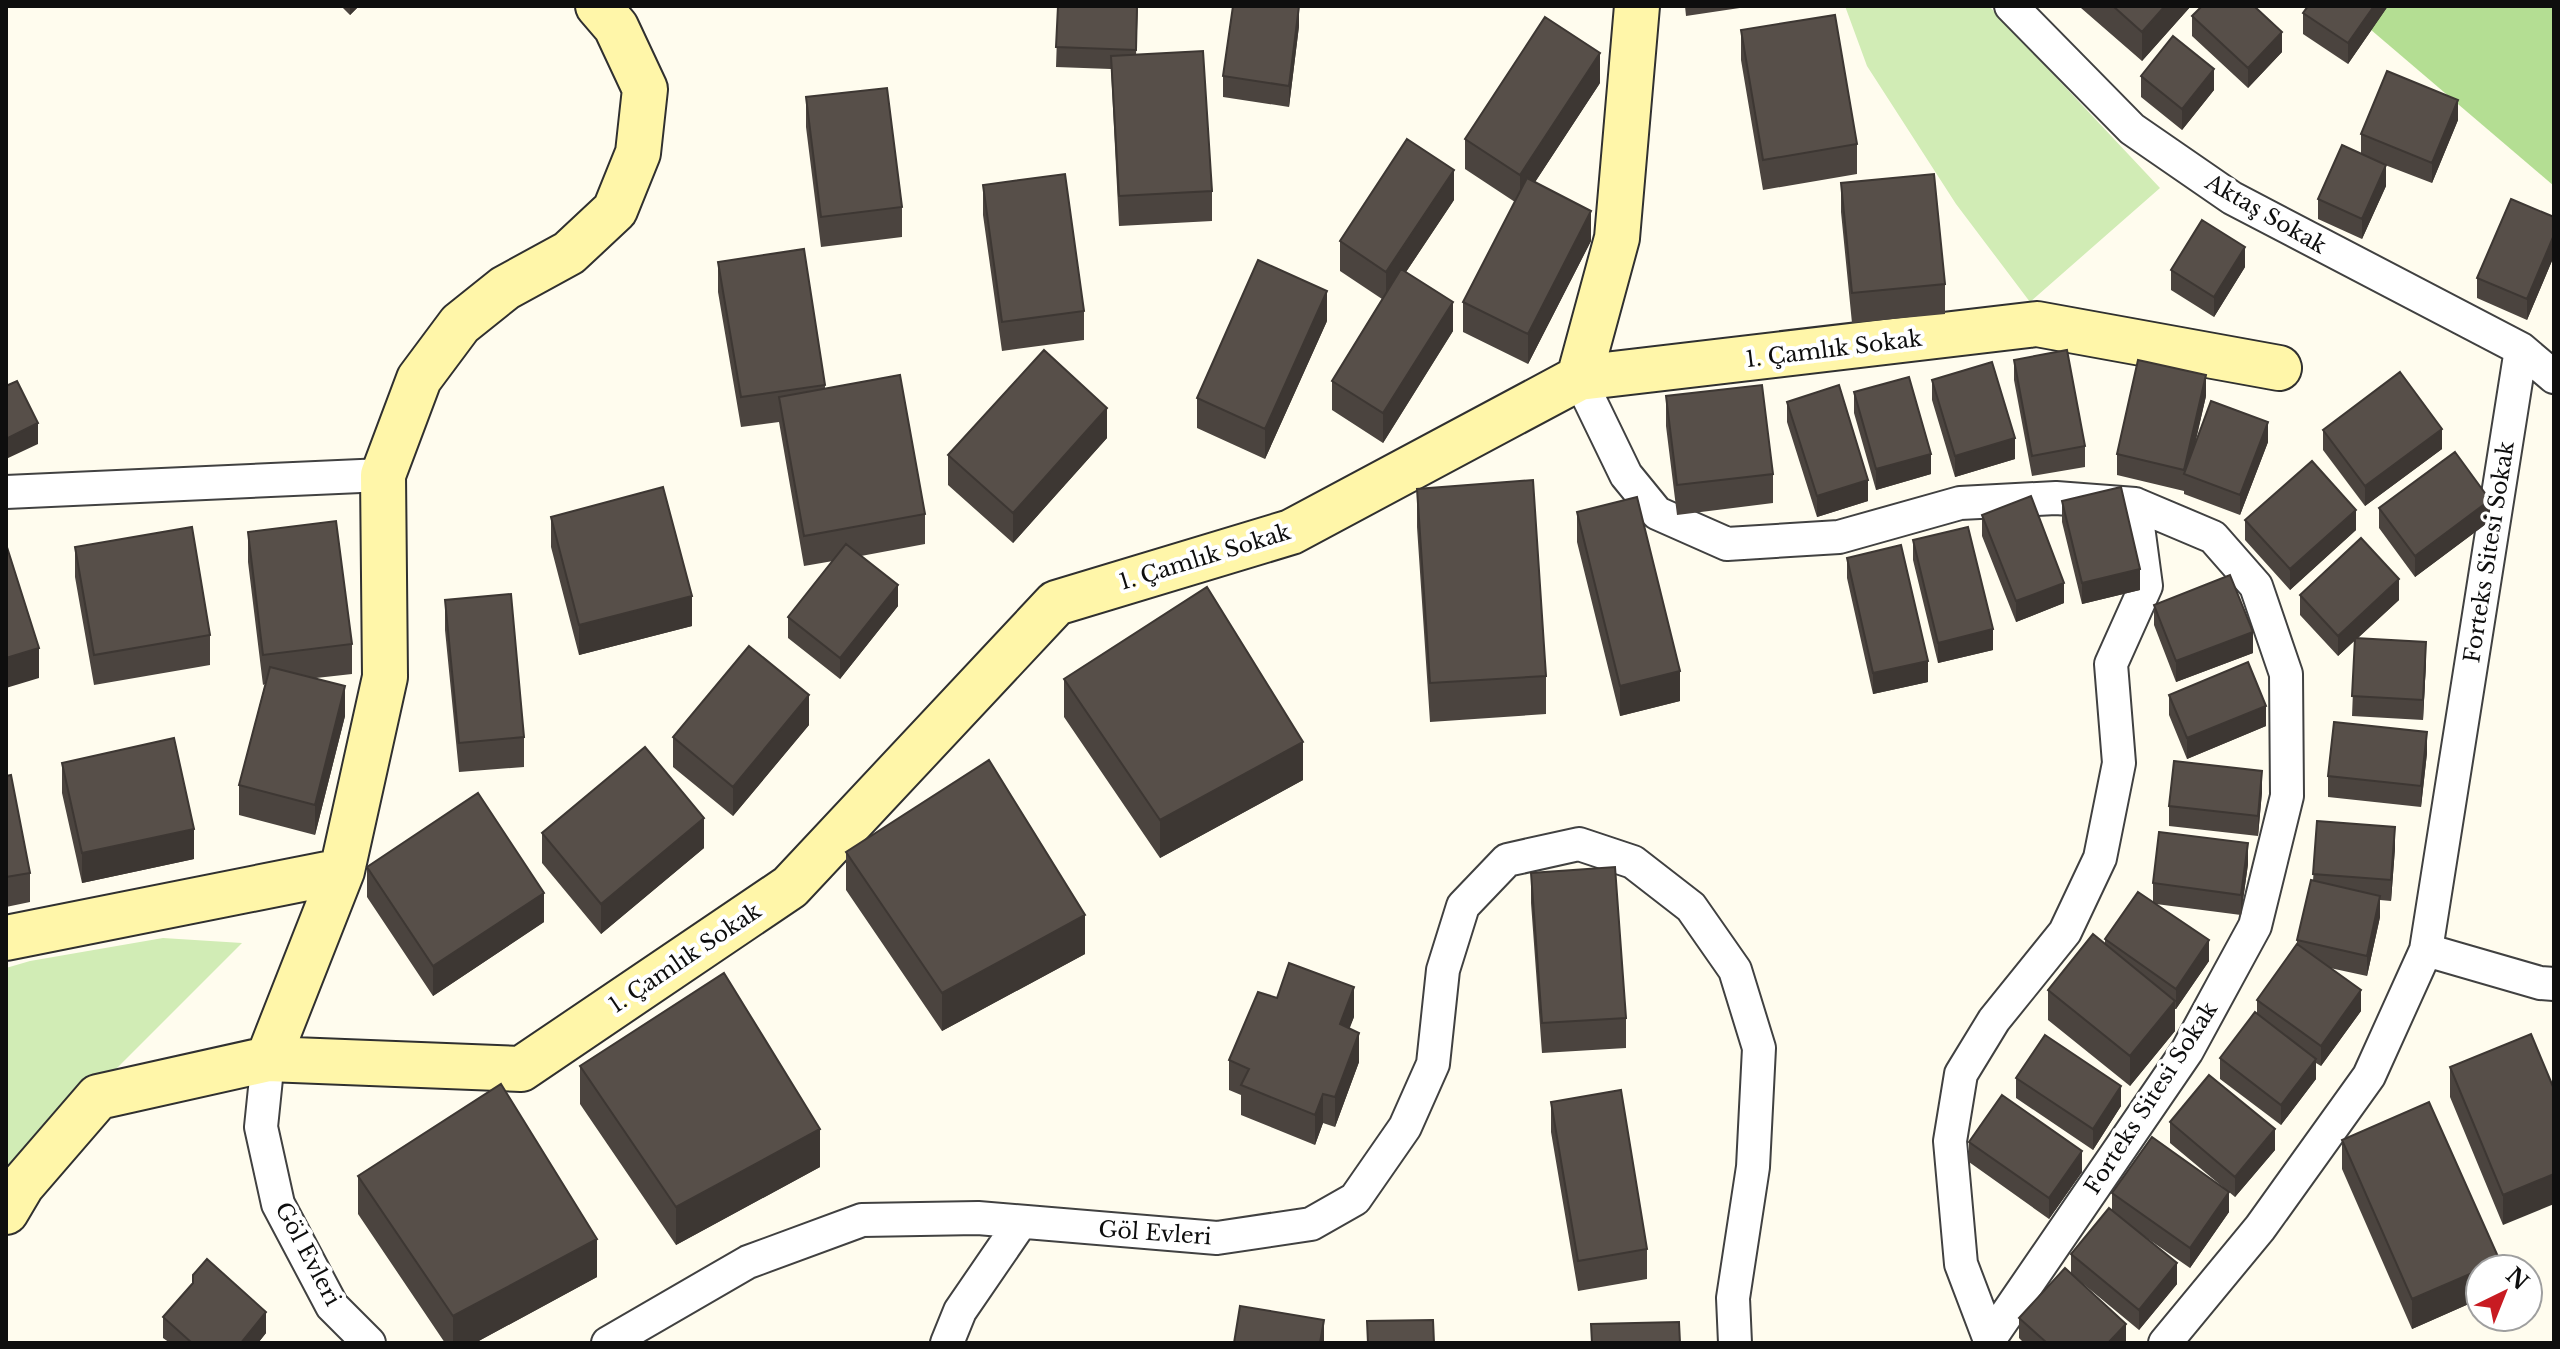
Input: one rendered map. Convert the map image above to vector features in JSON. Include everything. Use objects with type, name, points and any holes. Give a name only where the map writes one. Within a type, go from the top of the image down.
[{"type":"street","points":[[268,1059],[342,871],[385,677],[383,475],[419,379],[460,324],[505,288],[569,253],[615,210],[638,153],[645,89],[616,27],[598,6]]},
{"type":"street","points":[[1579,378],[1617,238],[1637,6]]},
{"type":"street","name":"Aktaş Sokak","points":[[2011,6],[2132,129],[2232,198],[2521,349],[2554,377]]},
{"type":"street","name":"1. Çamlık Sokak","points":[[6,1212],[22,1185],[98,1097],[268,1059],[521,1069],[790,887],[1056,603],[1291,532],[1579,378],[2037,324],[2279,368]]},
{"type":"street","name":"Forteks Sitesi Sokak","points":[[2165,1343],[2260,1228],[2369,1076],[2426,950],[2521,349]]},
{"type":"street","name":"Forteks Sitesi Sokak","points":[[1579,378],[1626,475],[1657,513],[1727,544],[1839,537],[1960,503],[2056,498],[2135,504],[2213,537],[2256,586],[2286,674],[2287,796],[2255,926],[2187,1051],[1990,1341]]},
{"type":"street","points":[[6,492],[383,475]]},
{"type":"street","name":"Forteks Sitesi Sokak","points":[[1990,1341],[1961,1264],[1950,1141],[1961,1074],[1994,1020],[2065,932],[2100,858],[2119,763],[2111,664],[2146,586],[2135,504]]},
{"type":"street","name":"Göl Evleri","points":[[608,1343],[748,1262],[862,1220],[978,1218],[1217,1238],[1311,1224],[1355,1199],[1405,1127],[1433,1064],[1443,970],[1463,906],[1507,860],[1579,844],[1633,862],[1691,907],[1735,970],[1759,1048],[1753,1167],[1733,1298],[1735,1343]]},
{"type":"street","points":[[6,938],[342,871]]},
{"type":"street","points":[[2426,950],[2540,983],[2554,984]]},
{"type":"street","name":"Göl Evleri","points":[[268,1059],[261,1127],[278,1204],[332,1306],[369,1343]]},
{"type":"street","points":[[947,1343],[960,1311],[1021,1222]]},
{"type":"green space","points":[[1845,6],[1989,6],[2160,188],[2030,302],[1956,204],[1867,66]]},
{"type":"green space","points":[[2343,6],[2554,6],[2554,186]]},
{"type":"green space","points":[[163,938],[242,943],[45,1140],[6,1200],[6,968]]},
{"type":"building","points":[[1058,6],[1137,6],[1136,50],[1056,47]]},
{"type":"building","points":[[1233,6],[1299,6],[1289,86],[1223,76]]},
{"type":"building","points":[[2113,6],[2165,6],[2142,32]]},
{"type":"building","points":[[2202,6],[2254,6],[2282,32],[2248,68],[2192,16]]},
{"type":"building","points":[[2308,6],[2374,6],[2348,43],[2303,13]]},
{"type":"building","points":[[1835,15],[1857,144],[1763,160],[1741,30]]},
{"type":"building","points":[[1545,17],[1600,53],[1520,175],[1465,139]]},
{"type":"building","points":[[2173,36],[2214,69],[2182,109],[2141,76]]},
{"type":"building","points":[[1203,51],[1212,191],[1119,196],[1111,56]]},
{"type":"building","points":[[2387,71],[2458,100],[2432,163],[2361,134]]},
{"type":"building","points":[[887,88],[902,207],[821,217],[806,97]]},
{"type":"building","points":[[1407,139],[1454,170],[1386,272],[1340,241]]},
{"type":"building","points":[[2342,145],[2386,165],[2362,219],[2318,199]]},
{"type":"building","points":[[1065,174],[1084,311],[1002,322],[983,185]]},
{"type":"building","points":[[1934,174],[1945,284],[1852,293],[1841,183]]},
{"type":"building","points":[[1527,178],[1591,211],[1528,334],[1463,302]]},
{"type":"building","points":[[2511,199],[2554,217],[2554,235],[2527,299],[2477,278]]},
{"type":"building","points":[[2202,220],[2245,247],[2214,297],[2171,270]]},
{"type":"building","points":[[804,249],[825,385],[741,397],[718,262]]},
{"type":"building","points":[[1258,260],[1327,291],[1265,429],[1197,398]]},
{"type":"building","points":[[1401,269],[1453,302],[1383,413],[1332,381]]},
{"type":"building","points":[[1044,350],[1107,408],[1013,513],[948,455]]},
{"type":"building","points":[[2067,350],[2085,446],[2032,456],[2014,360]]},
{"type":"building","points":[[2138,360],[2206,375],[2184,470],[2117,454]]},
{"type":"building","points":[[1992,362],[2015,438],[1955,456],[1932,380]]},
{"type":"building","points":[[2400,372],[2442,429],[2365,486],[2323,430]]},
{"type":"building","points":[[900,375],[925,514],[804,536],[779,397]]},
{"type":"building","points":[[1909,377],[1931,454],[1876,469],[1854,392]]},
{"type":"building","points":[[17,381],[38,423],[6,439],[6,386]]},
{"type":"building","points":[[1762,385],[1773,474],[1677,485],[1666,396]]},
{"type":"building","points":[[1839,385],[1868,480],[1817,496],[1787,402]]},
{"type":"building","points":[[2211,401],[2268,422],[2240,495],[2184,474]]},
{"type":"building","points":[[2455,452],[2490,500],[2415,556],[2379,508]]},
{"type":"building","points":[[2312,461],[2356,510],[2290,569],[2245,520]]},
{"type":"building","points":[[1533,480],[1546,676],[1430,683],[1417,489]]},
{"type":"building","points":[[663,487],[692,596],[579,625],[551,517]]},
{"type":"building","points":[[2121,487],[2140,569],[2082,583],[2062,501]]},
{"type":"building","points":[[2031,496],[2064,583],[2016,601],[1982,515]]},
{"type":"building","points":[[1637,497],[1680,671],[1620,686],[1577,512]]},
{"type":"building","points":[[336,521],[352,644],[263,655],[248,532]]},
{"type":"building","points":[[192,527],[210,635],[94,655],[75,547]]},
{"type":"building","points":[[1968,527],[1993,629],[1938,643],[1913,540]]},
{"type":"building","points":[[2361,538],[2399,579],[2338,636],[2300,595]]},
{"type":"building","points":[[6,544],[39,648],[6,658]]},
{"type":"building","points":[[846,544],[898,585],[840,658],[788,617]]},
{"type":"building","points":[[1901,545],[1928,661],[1873,673],[1847,558]]},
{"type":"building","points":[[2230,575],[2253,632],[2176,661],[2154,605]]},
{"type":"building","points":[[1207,587],[1303,742],[1160,820],[1064,679]]},
{"type":"building","points":[[511,594],[524,737],[459,743],[445,600]]},
{"type":"building","points":[[2355,638],[2426,642],[2423,700],[2352,696]]},
{"type":"building","points":[[749,646],[809,695],[733,787],[673,737]]},
{"type":"building","points":[[2248,662],[2266,706],[2187,738],[2169,695]]},
{"type":"building","points":[[270,667],[345,686],[315,805],[239,785]]},
{"type":"building","points":[[2334,722],[2427,732],[2421,786],[2328,776]]},
{"type":"building","points":[[174,738],[194,829],[82,853],[62,763]]},
{"type":"building","points":[[645,747],[704,818],[601,904],[542,833]]},
{"type":"building","points":[[989,760],[1085,915],[942,993],[846,852]]},
{"type":"building","points":[[2174,761],[2262,771],[2258,816],[2169,806]]},
{"type":"building","points":[[11,775],[30,873],[6,877],[6,776]]},
{"type":"building","points":[[478,793],[544,893],[433,966],[367,867]]},
{"type":"building","points":[[2317,821],[2395,827],[2391,880],[2313,874]]},
{"type":"building","points":[[2159,832],[2248,843],[2241,895],[2153,883]]},
{"type":"building","points":[[1615,867],[1626,1018],[1542,1023],[1531,873]]},
{"type":"building","points":[[2311,880],[2380,896],[2367,956],[2297,940]]},
{"type":"building","points":[[2138,892],[2209,940],[2176,989],[2105,939]]},
{"type":"building","points":[[2093,934],[2175,1001],[2130,1056],[2048,990]]},
{"type":"building","points":[[2297,944],[2361,990],[2321,1046],[2257,1000]]},
{"type":"building","points":[[1289,963],[1354,987],[1340,1024],[1359,1033],[1335,1097],[1323,1094],[1315,1115],[1241,1085],[1249,1069],[1229,1060],[1258,992],[1277,998]]},
{"type":"building","points":[[724,973],[820,1129],[676,1207],[580,1066]]},
{"type":"building","points":[[2255,1012],[2316,1059],[2281,1105],[2220,1058]]},
{"type":"building","points":[[2531,1034],[2554,1089],[2554,1174],[2503,1195],[2450,1067]]},
{"type":"building","points":[[2045,1035],[2121,1086],[2093,1129],[2016,1078]]},
{"type":"building","points":[[2209,1075],[2275,1129],[2235,1177],[2170,1122]]},
{"type":"building","points":[[501,1084],[597,1239],[453,1316],[358,1176]]},
{"type":"building","points":[[1621,1090],[1647,1249],[1578,1261],[1551,1102]]},
{"type":"building","points":[[2002,1095],[2082,1151],[2049,1198],[1969,1142]]},
{"type":"building","points":[[2429,1102],[2496,1253],[2464,1253],[2464,1277],[2412,1299],[2342,1140]]},
{"type":"building","points":[[2152,1137],[2229,1192],[2190,1248],[2112,1193]]},
{"type":"building","points":[[2109,1208],[2177,1263],[2139,1310],[2071,1254]]},
{"type":"building","points":[[207,1259],[266,1312],[241,1343],[192,1343],[163,1317],[193,1283],[193,1275]]},
{"type":"building","points":[[2065,1268],[2126,1324],[2108,1343],[2047,1343],[2019,1318]]},
{"type":"building","points":[[1240,1306],[1324,1320],[1320,1343],[1234,1343]]},
{"type":"building","points":[[1433,1320],[1434,1343],[1368,1343],[1367,1321]]},
{"type":"building","points":[[1679,1322],[1680,1343],[1592,1343],[1591,1324]]}]
